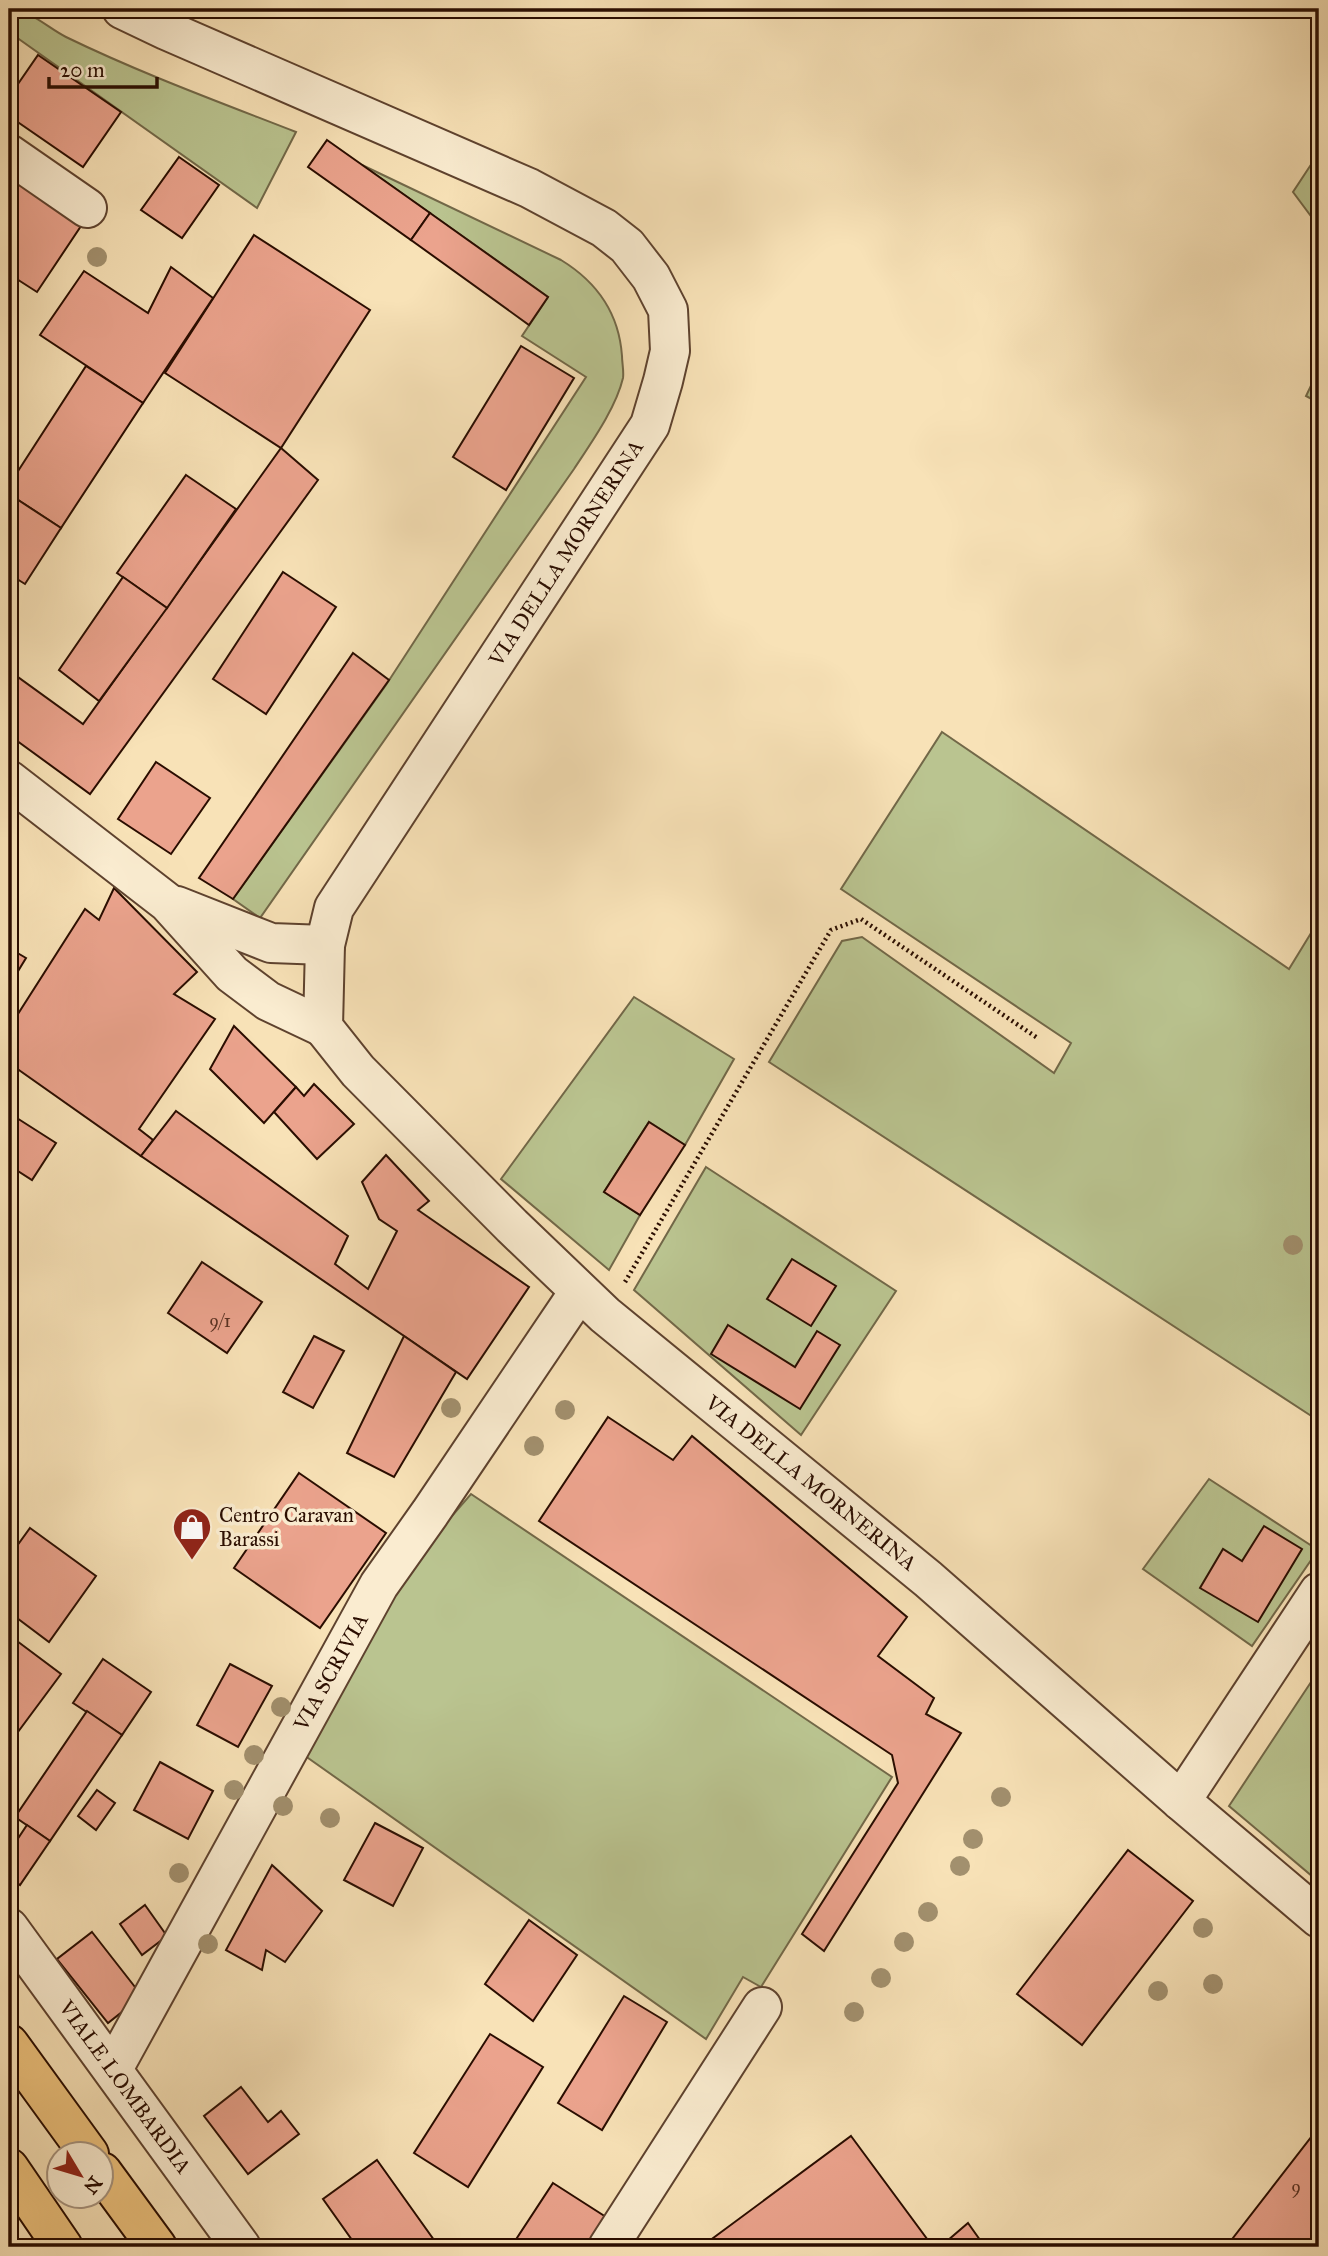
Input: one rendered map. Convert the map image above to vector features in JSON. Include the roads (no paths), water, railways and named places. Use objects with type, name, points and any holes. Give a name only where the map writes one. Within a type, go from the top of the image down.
[{"type":"highway","points":[[9,2044],[79,2140]]},
{"type":"highway","points":[[9,2168],[63,2247]]},
{"type":"highway","points":[[116,2191],[156,2247]]},
{"type":"street","name":"VIA DELLA MORNERINA","points":[[122,9],[528,188],[604,228],[627,246],[651,277],[668,310],[670,351],[650,425],[334,908],[325,945],[323,1027]]},
{"type":"street","points":[[9,154],[87,208]]},
{"type":"street","name":"VIA DELLA MORNERINA","points":[[9,780],[168,902],[232,974],[268,1001],[323,1027],[358,1071],[592,1304],[928,1579],[1319,1918]]},
{"type":"street","name":"VIA DELLA MORNERINA","points":[[168,902],[271,943],[325,945]]},
{"type":"street","name":"VIA SCRIVIA","points":[[113,2069],[379,1585],[430,1513],[592,1304]]},
{"type":"street","points":[[1181,1801],[1319,1592]]},
{"type":"street","name":"VIALE LOMBARDIA","points":[[9,1928],[241,2247]]},
{"type":"street","points":[[608,2247],[762,2007]]},
{"type":"place","name":"Centro Caravan Barassi","points":[[192,1561]]}]
